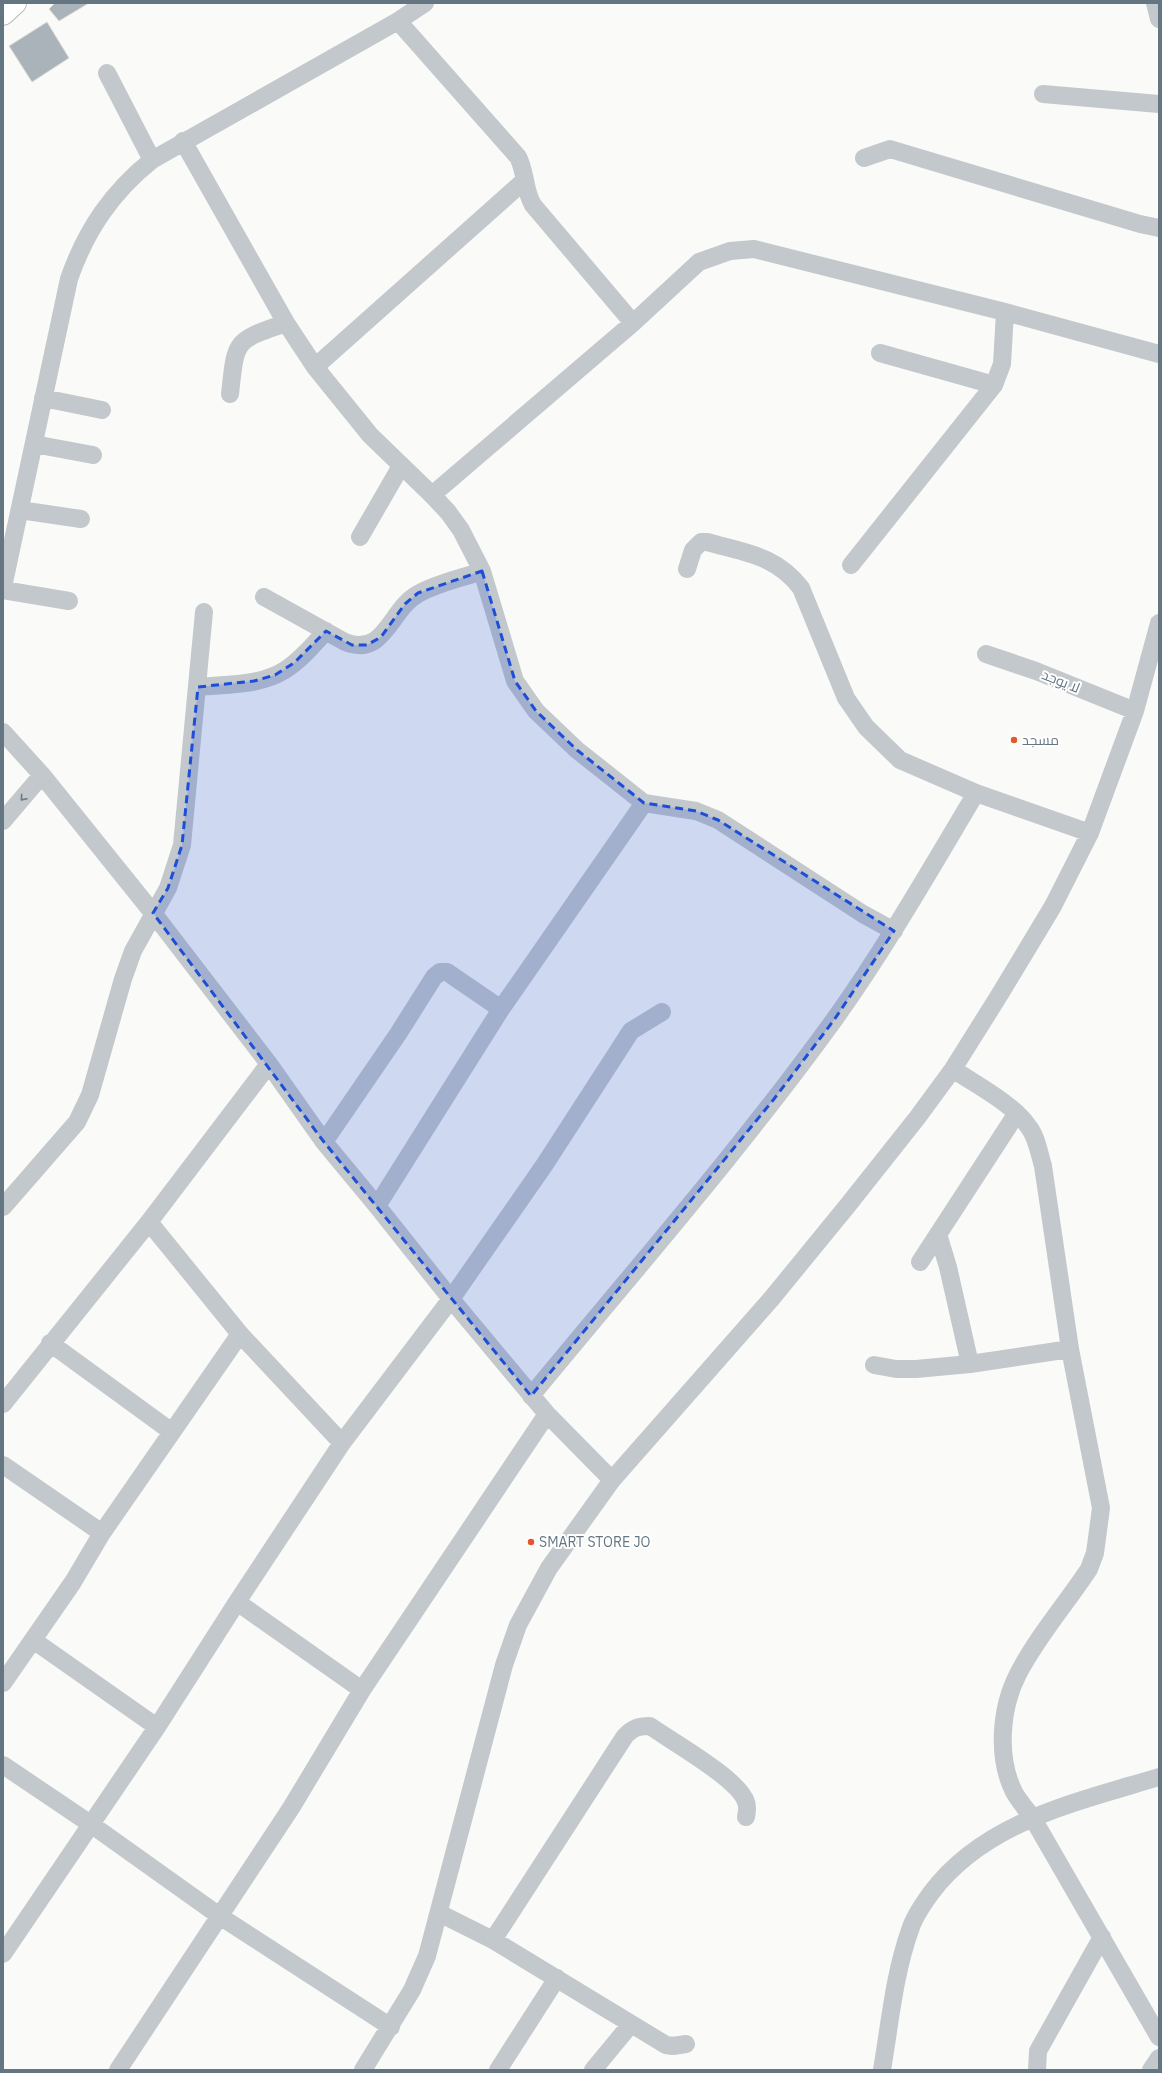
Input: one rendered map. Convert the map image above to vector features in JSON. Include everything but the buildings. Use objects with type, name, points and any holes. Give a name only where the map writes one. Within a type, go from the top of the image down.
[{"type":"main road","points":[[3,14],[15,3]]},
{"type":"street","points":[[3,587],[69,279],[77,256],[98,218],[116,193],[133,175],[152,160],[183,141],[398,21],[425,3]]},
{"type":"street","points":[[1155,3],[1159,19]]},
{"type":"street","points":[[398,21],[518,156],[523,168],[528,197],[533,205],[632,323]]},
{"type":"street","points":[[107,73],[152,160]]},
{"type":"street","points":[[1043,94],[1159,104]]},
{"type":"street","points":[[183,141],[286,323],[315,367],[365,429],[448,512],[460,530],[482,570],[515,681],[536,710],[576,750],[644,803],[696,811],[718,820],[863,914],[894,931]]},
{"type":"street","points":[[864,158],[890,149],[1140,224],[1159,228]]},
{"type":"street","points":[[315,367],[525,180]]},
{"type":"street","points":[[432,495],[632,323],[700,262],[730,252],[754,249],[1005,312],[1159,354]]},
{"type":"street","points":[[851,565],[994,385],[1002,364],[1005,312]]},
{"type":"street","points":[[230,394],[234,356],[243,341],[250,336],[286,323]]},
{"type":"street","points":[[880,353],[994,385]]},
{"type":"street","points":[[43,398],[102,410]]},
{"type":"street","points":[[34,444],[93,455]]},
{"type":"street","points":[[360,537],[401,466]]},
{"type":"street","points":[[20,510],[81,519]]},
{"type":"street","points":[[687,569],[696,545],[707,542],[763,558],[778,565],[791,574],[801,588],[846,698],[866,727],[900,760],[976,793],[1090,833]]},
{"type":"street","points":[[264,597],[352,645],[367,645],[381,637],[405,604],[418,593],[482,570]]},
{"type":"street","points":[[3,590],[69,601]]},
{"type":"street","points":[[5,1201],[77,1122],[83,1111],[90,1095],[123,979],[133,951],[168,888],[182,845],[204,612]]},
{"type":"street","points":[[363,2070],[391,2027],[412,1990],[427,1956],[504,1665],[518,1626],[549,1568],[612,1480],[772,1298],[917,1118],[953,1069],[1053,906],[1090,833],[1135,711],[1159,623]]},
{"type":"street","points":[[198,687],[254,681],[275,675],[294,663],[326,631]]},
{"type":"street","name":"لا يوجد","points":[[986,654],[1036,671],[1135,711]]},
{"type":"street","points":[[3,732],[42,775],[153,913],[269,1064],[324,1142],[378,1206],[451,1299],[547,1414],[612,1480]]},
{"type":"street","points":[[3,821],[42,775]]},
{"type":"street","points":[[531,1396],[774,1099],[834,1020],[894,931],[976,793]]},
{"type":"street","points":[[378,1206],[501,1009],[644,803]]},
{"type":"street","points":[[324,1142],[398,1034],[434,977],[440,972],[447,972],[501,1009]]},
{"type":"street","points":[[3,1954],[92,1825],[342,1443],[451,1299],[546,1164],[631,1031],[662,1012]]},
{"type":"street","points":[[3,1404],[50,1343],[149,1222],[269,1064]]},
{"type":"street","points":[[953,1069],[1017,1113],[1032,1134],[1043,1166],[1070,1348],[1101,1508],[1095,1553],[1089,1569],[1017,1675],[1010,1697],[1003,1744],[1009,1780],[1015,1794],[1032,1817],[1159,2037]]},
{"type":"street","points":[[920,1262],[1017,1113]]},
{"type":"street","points":[[149,1222],[240,1334],[342,1443]]},
{"type":"street","points":[[938,1234],[948,1267],[970,1364]]},
{"type":"street","points":[[3,1683],[73,1582],[102,1533],[240,1334]]},
{"type":"street","points":[[50,1343],[172,1432]]},
{"type":"street","points":[[874,1365],[905,1370],[970,1364],[1070,1348]]},
{"type":"street","points":[[118,2070],[291,1808],[362,1690],[547,1414]]},
{"type":"street","points":[[3,1465],[102,1533]]},
{"type":"street","points":[[237,1602],[362,1690]]},
{"type":"street","points":[[33,1640],[157,1727]]},
{"type":"street","points":[[493,1940],[624,1736],[635,1728],[650,1726],[728,1779],[747,1802],[746,1817]]},
{"type":"street","points":[[3,1765],[92,1825],[220,1917],[391,2027]]},
{"type":"street","points":[[882,2070],[900,1964],[910,1929],[924,1902],[942,1878],[961,1859],[986,1842],[1032,1817],[1159,1777]]},
{"type":"street","points":[[439,1913],[493,1940],[666,2045],[673,2046],[686,2044]]},
{"type":"street","points":[[1037,2070],[1038,2051],[1102,1937]]},
{"type":"street","points":[[498,2070],[557,1978]]},
{"type":"street","points":[[593,2070],[631,2024]]},
{"type":"street","points":[[1151,2070],[1159,2058]]},
{"type":"highlighted area","points":[[482,571],[515,681],[536,711],[577,750],[644,803],[696,811],[718,820],[894,931],[834,1020],[774,1099],[531,1396],[324,1142],[153,913],[168,888],[182,845],[198,687],[254,681],[275,675],[294,663],[326,631],[352,645],[367,645],[381,637],[405,604],[418,593]]},
{"type":"place","name":"مسجد","points":[[1014,740]]},
{"type":"place","name":"SMART STORE JO","points":[[531,1542]]}]
